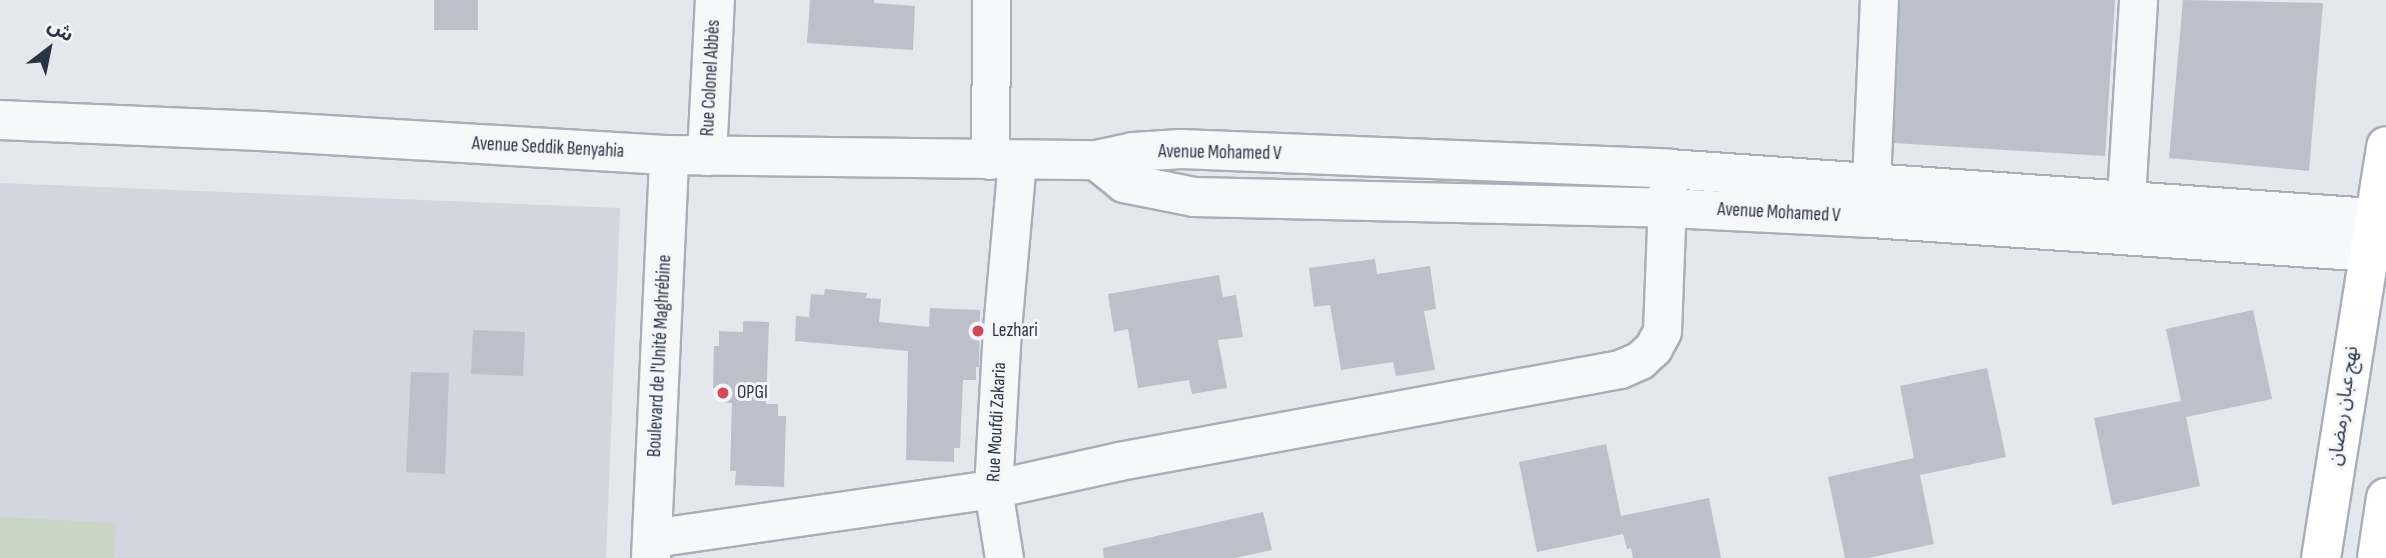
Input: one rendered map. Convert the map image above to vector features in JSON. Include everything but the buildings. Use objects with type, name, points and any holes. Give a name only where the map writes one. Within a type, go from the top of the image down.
[{"type":"main road","name":"نهج عبان رمضان","points":[[2321,558],[2378,237],[2386,146]]},
{"type":"main road","points":[[2377,558],[2386,498]]},
{"type":"street","name":"Rue Colonel Abbès","points":[[707,156],[715,0]]},
{"type":"street","name":"Rue Moufdi Zakaria","points":[[991,0],[1004,160],[1002,330],[993,489],[1004,558]]},
{"type":"street","points":[[1871,182],[1879,0]]},
{"type":"street","points":[[2125,219],[2138,0]]},
{"type":"street","name":"Avenue Seddik Benyahia","points":[[0,120],[261,131],[669,155],[1096,160]]},
{"type":"street","name":"Avenue Mohamed V","points":[[1096,160],[1133,152],[1181,149],[1669,169],[1871,182],[2125,219]]},
{"type":"street","name":"Boulevard de l'Unité Maghrébine","points":[[651,548],[669,155]]},
{"type":"street","name":"Avenue Mohamed V","points":[[1096,160],[1124,183],[1194,197],[1667,208],[1872,218],[2125,219],[2378,237]]},
{"type":"street","points":[[651,548],[993,489],[1119,461],[1620,369],[1640,360],[1653,348],[1662,331],[1669,169]]},
{"type":"shaded area","points":[[0,183],[620,208],[606,558],[0,558]]},
{"type":"green space","points":[[0,517],[116,523],[114,558],[0,558]]},
{"type":"place","name":"Lezhari","points":[[978,331]]},
{"type":"place","name":"OPGI","points":[[723,393]]}]
